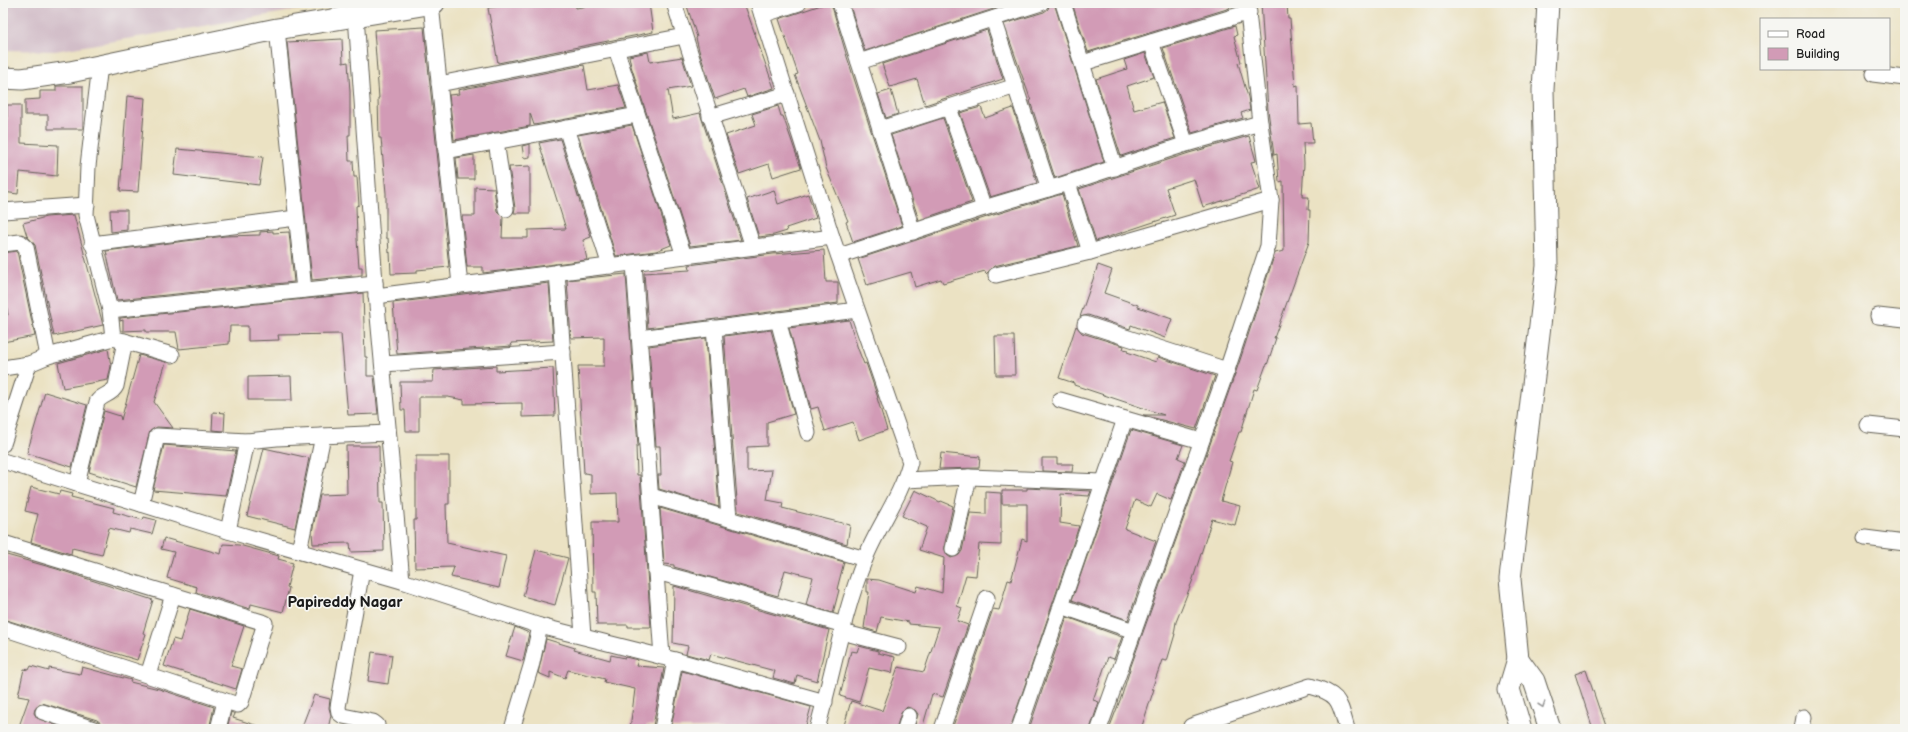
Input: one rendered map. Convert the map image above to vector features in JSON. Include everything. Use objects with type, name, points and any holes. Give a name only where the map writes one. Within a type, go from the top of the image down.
[{"type":"street","points":[[3,78],[22,79],[70,72],[277,29],[433,3],[439,84],[460,285]]},
{"type":"street","points":[[674,3],[753,247]]},
{"type":"street","points":[[799,3],[760,9],[832,237],[910,462],[905,480],[865,559],[843,628],[817,729]]},
{"type":"street","points":[[840,3],[913,232]]},
{"type":"street","points":[[1063,3],[1115,168]]},
{"type":"street","points":[[1521,729],[1509,689],[1518,659],[1510,579],[1547,266],[1543,90],[1548,3]]},
{"type":"street","points":[[859,62],[1038,4]]},
{"type":"street","points":[[1083,63],[1151,42],[1248,7],[1260,123],[1271,200],[1268,246],[1227,370],[1099,729]]},
{"type":"street","points":[[356,16],[382,364],[402,581]]},
{"type":"street","points":[[993,19],[1049,189]]},
{"type":"street","points":[[277,29],[304,290]]},
{"type":"street","points":[[439,84],[684,36]]},
{"type":"street","points":[[1151,42],[1186,144]]},
{"type":"street","points":[[616,49],[684,256]]},
{"type":"street","points":[[76,484],[97,402],[100,398],[113,392],[116,386],[119,339],[92,244],[86,215],[88,166],[100,65]]},
{"type":"street","points":[[1873,74],[1905,78]]},
{"type":"street","points":[[880,129],[1016,86]]},
{"type":"street","points":[[710,117],[787,94]]},
{"type":"street","points":[[949,108],[984,208]]},
{"type":"street","points":[[446,150],[637,115]]},
{"type":"street","points":[[839,256],[984,208],[1068,184],[1186,144],[1260,123]]},
{"type":"street","points":[[566,128],[610,266]]},
{"type":"street","points":[[496,141],[506,209]]},
{"type":"street","points":[[1068,184],[1090,252]]},
{"type":"street","points":[[996,275],[1090,252],[1271,200]]},
{"type":"street","points":[[3,211],[87,205]]},
{"type":"street","points":[[92,244],[296,218]]},
{"type":"street","points":[[110,310],[304,290],[376,289],[460,285],[832,237]]},
{"type":"street","points":[[3,244],[20,242],[26,247],[48,356]]},
{"type":"street","points":[[634,263],[656,572],[669,659],[662,729]]},
{"type":"street","points":[[557,272],[583,636]]},
{"type":"street","points":[[639,338],[857,310]]},
{"type":"street","points":[[1878,316],[1905,319]]},
{"type":"street","points":[[778,320],[808,433]]},
{"type":"street","points":[[1085,324],[1227,370]]},
{"type":"street","points":[[714,328],[729,518]]},
{"type":"street","points":[[3,368],[29,364],[48,356],[119,339],[172,354]]},
{"type":"street","points":[[382,364],[563,352]]},
{"type":"street","points":[[3,444],[29,364]]},
{"type":"street","points":[[1060,400],[1201,441]]},
{"type":"street","points":[[1019,729],[1124,419]]},
{"type":"street","points":[[1868,425],[1905,429]]},
{"type":"street","points":[[140,504],[157,436],[247,441],[388,433]]},
{"type":"street","points":[[299,552],[322,436]]},
{"type":"street","points":[[228,531],[247,441]]},
{"type":"street","points":[[3,461],[228,531],[402,581],[540,626],[583,636],[825,702]]},
{"type":"street","points":[[905,480],[969,478],[1102,482]]},
{"type":"street","points":[[953,549],[969,478]]},
{"type":"street","points":[[651,496],[865,559]]},
{"type":"street","points":[[1866,538],[1905,543]]},
{"type":"street","points":[[3,543],[265,623],[241,702],[238,705],[3,628]]},
{"type":"street","points":[[362,570],[338,707],[339,713],[343,716],[374,722],[377,725],[377,729]]},
{"type":"street","points":[[656,572],[710,586],[899,647]]},
{"type":"street","points":[[148,675],[173,595]]},
{"type":"street","points":[[942,729],[987,598]]},
{"type":"street","points":[[1061,606],[1134,631]]},
{"type":"street","points":[[512,729],[532,663],[540,626]]},
{"type":"street","points":[[1518,659],[1534,681],[1550,729]]},
{"type":"street","points":[[1191,726],[1310,686],[1328,690],[1339,704],[1347,729]]},
{"type":"street","points":[[218,729],[225,701]]},
{"type":"street","points":[[43,712],[94,729]]},
{"type":"shaded area","points":[[3,3],[339,3],[55,51],[3,50]]},
{"type":"building","points":[[518,3],[575,3],[576,8],[605,3],[649,3],[653,32],[498,63],[488,8]]},
{"type":"building","points":[[686,3],[744,3],[774,88],[747,97],[744,89],[715,99],[700,54],[697,37]]},
{"type":"building","points":[[831,3],[902,226],[853,242],[846,222],[848,221],[826,168],[820,141],[795,75],[798,74],[779,19]]},
{"type":"building","points":[[849,3],[1012,3],[865,51]]},
{"type":"building","points":[[1050,3],[1054,3],[1104,162],[1055,178],[1031,101],[1004,24],[1044,12],[1048,9]]},
{"type":"building","points":[[1072,3],[1228,3],[1230,8],[1088,52]]},
{"type":"building","points":[[1261,3],[1287,3],[1288,19],[1290,19],[1295,86],[1298,85],[1299,124],[1311,123],[1313,143],[1303,143],[1304,164],[1302,197],[1309,197],[1309,242],[1274,338],[1276,338],[1267,365],[1257,390],[1254,389],[1241,432],[1239,432],[1229,461],[1232,462],[1221,501],[1240,506],[1235,525],[1212,519],[1192,582],[1176,622],[1175,634],[1167,661],[1162,660],[1141,729],[1109,729],[1240,360],[1275,253],[1284,251],[1283,181],[1279,182],[1277,154],[1274,155],[1268,110]]},
{"type":"building","points":[[1235,26],[1237,35],[1234,36],[1241,62],[1238,63],[1248,97],[1250,110],[1241,113],[1243,118],[1192,133],[1163,48]]},
{"type":"building","points":[[424,27],[449,267],[417,270],[417,273],[391,274],[390,252],[389,253],[388,238],[386,238],[386,193],[381,138],[379,138],[379,98],[374,30]]},
{"type":"building","points":[[987,30],[1003,79],[925,105],[917,79],[890,87],[882,64]]},
{"type":"building","points":[[342,39],[343,63],[348,62],[350,92],[350,135],[348,135],[349,161],[353,161],[354,177],[357,177],[359,205],[356,206],[357,239],[359,267],[362,267],[362,275],[312,280],[287,42]]},
{"type":"building","points":[[648,52],[650,62],[682,57],[691,86],[668,90],[673,119],[700,113],[741,240],[690,246],[631,66],[629,56]]},
{"type":"building","points":[[1145,53],[1154,77],[1127,86],[1134,110],[1162,102],[1175,138],[1121,156],[1096,79],[1127,69],[1124,60]]},
{"type":"building","points":[[584,65],[588,90],[618,85],[626,108],[534,125],[530,113],[530,126],[454,140],[449,95],[459,94],[458,90]]},
{"type":"building","points":[[56,86],[83,86],[83,129],[48,129],[48,115],[25,115],[25,100],[40,99],[40,91],[56,91]]},
{"type":"building","points":[[891,90],[898,114],[886,118],[878,94]]},
{"type":"building","points":[[127,96],[145,98],[138,192],[120,191]]},
{"type":"building","points":[[7,105],[21,105],[21,143],[58,145],[57,176],[20,172],[18,194],[3,192],[6,171],[4,171],[3,119],[7,119]]},
{"type":"building","points":[[778,106],[781,116],[783,116],[801,168],[773,177],[769,164],[739,174],[726,135],[756,125],[752,114]]},
{"type":"building","points":[[981,107],[985,118],[1013,108],[1037,183],[990,197],[960,113]]},
{"type":"building","points":[[943,118],[972,202],[919,220],[891,135]]},
{"type":"building","points":[[632,125],[671,245],[656,251],[616,256],[578,135]]},
{"type":"building","points":[[1249,136],[1256,161],[1251,162],[1260,189],[1203,207],[1194,179],[1166,188],[1175,215],[1096,241],[1079,189],[1189,153]]},
{"type":"building","points":[[560,139],[591,237],[583,240],[587,260],[483,273],[483,267],[467,267],[462,216],[475,216],[475,187],[494,188],[497,211],[503,217],[502,238],[528,238],[528,230],[566,229],[539,143]]},
{"type":"building","points":[[530,144],[530,157],[524,158],[522,146]]},
{"type":"building","points":[[177,149],[263,157],[259,185],[174,175]]},
{"type":"building","points":[[474,155],[474,179],[458,179],[456,158]]},
{"type":"building","points":[[530,166],[530,213],[514,213],[515,208],[509,167]]},
{"type":"building","points":[[774,190],[778,204],[808,194],[816,218],[786,228],[787,231],[759,237],[747,199]]},
{"type":"building","points":[[1062,194],[1078,246],[994,266],[986,274],[985,271],[943,283],[941,279],[915,287],[911,272],[867,285],[858,259]]},
{"type":"building","points":[[110,210],[127,210],[127,230],[111,232]]},
{"type":"building","points":[[74,215],[103,325],[54,336],[35,245],[27,236],[23,223],[46,217]]},
{"type":"building","points":[[273,231],[273,233],[289,232],[294,282],[117,300],[106,251],[225,236],[260,235],[260,232]]},
{"type":"building","points":[[824,250],[826,282],[838,282],[838,303],[648,328],[644,273],[690,270],[689,265],[773,254]]},
{"type":"building","points":[[17,251],[35,336],[3,342],[3,316],[8,315],[3,285],[3,253]]},
{"type":"building","points":[[1098,265],[1112,270],[1104,293],[1172,319],[1165,338],[1131,325],[1130,329],[1088,315],[1080,317]]},
{"type":"building","points":[[626,274],[638,446],[636,446],[637,475],[640,475],[651,627],[597,625],[596,592],[593,592],[592,522],[618,522],[617,493],[591,494],[591,474],[584,473],[578,366],[604,366],[604,337],[571,338],[567,280]]},
{"type":"building","points":[[549,283],[553,341],[511,343],[512,346],[397,354],[393,303]]},
{"type":"building","points":[[363,293],[367,376],[374,376],[378,414],[348,415],[341,334],[278,335],[279,340],[248,341],[248,326],[230,326],[229,344],[179,349],[176,332],[146,332],[146,330],[123,331],[123,320],[120,321],[120,318]]},
{"type":"building","points":[[849,320],[858,349],[864,364],[866,363],[887,430],[859,440],[853,422],[825,431],[818,407],[811,409],[789,328]]},
{"type":"building","points":[[1076,326],[1082,333],[1124,346],[1123,349],[1128,350],[1127,352],[1156,362],[1158,357],[1215,376],[1196,429],[1143,415],[1164,415],[1074,385],[1074,383],[1059,378]]},
{"type":"building","points":[[771,330],[794,414],[767,422],[767,446],[747,447],[747,471],[772,470],[767,500],[783,503],[782,508],[850,525],[847,544],[738,512],[724,336]]},
{"type":"building","points":[[995,336],[1014,336],[1015,375],[996,375]]},
{"type":"building","points":[[706,338],[719,507],[659,489],[658,475],[661,475],[660,446],[656,446],[649,346]]},
{"type":"building","points":[[108,349],[111,366],[108,380],[63,388],[58,363]]},
{"type":"building","points":[[139,355],[166,362],[154,402],[173,428],[157,427],[150,431],[136,487],[89,472],[104,411],[120,416],[121,420]]},
{"type":"building","points":[[496,366],[496,371],[553,368],[555,416],[522,417],[522,403],[464,404],[464,400],[448,397],[419,397],[419,431],[406,431],[405,410],[401,410],[400,382],[433,382],[434,370]]},
{"type":"building","points":[[291,376],[292,400],[248,400],[248,377]]},
{"type":"building","points":[[45,392],[87,405],[72,467],[27,453]]},
{"type":"building","points":[[213,412],[225,413],[224,431],[212,430]]},
{"type":"building","points":[[1131,430],[1183,445],[1178,458],[1185,461],[1171,500],[1157,494],[1151,507],[1135,500],[1125,529],[1156,541],[1128,620],[1072,600]]},
{"type":"building","points":[[164,445],[236,451],[226,496],[153,490]]},
{"type":"building","points":[[346,446],[379,446],[380,503],[383,503],[384,551],[351,552],[350,543],[313,544],[312,532],[320,495],[347,494]]},
{"type":"building","points":[[264,448],[309,458],[295,528],[247,516]]},
{"type":"building","points":[[941,453],[980,457],[979,468],[939,469]]},
{"type":"building","points":[[416,456],[449,456],[449,504],[446,504],[447,543],[506,556],[499,588],[451,577],[454,567],[415,568],[414,520],[416,520]]},
{"type":"building","points":[[1042,458],[1057,458],[1057,464],[1073,464],[1072,472],[1042,471]]},
{"type":"building","points":[[31,487],[59,494],[60,491],[72,494],[71,497],[114,508],[113,512],[143,520],[144,517],[156,520],[152,534],[130,529],[129,533],[109,528],[102,555],[72,548],[71,554],[31,542],[38,514],[25,511]]},
{"type":"building","points":[[1027,488],[1091,491],[1089,496],[1061,494],[1060,523],[1079,526],[1010,729],[952,729],[993,609],[999,610],[1008,580],[1011,581],[1022,539],[1027,541],[1027,504],[1002,504],[1002,490],[1027,490]]},
{"type":"building","points":[[915,490],[940,502],[941,501],[953,506],[944,547],[947,555],[951,558],[959,555],[962,551],[970,513],[986,514],[986,492],[1001,493],[1001,545],[979,544],[976,576],[966,575],[957,606],[962,608],[957,621],[968,625],[943,697],[932,694],[922,729],[914,729],[918,714],[915,710],[907,707],[901,713],[896,729],[843,729],[851,701],[882,711],[898,667],[924,672],[939,627],[909,624],[909,622],[881,617],[877,632],[864,628],[869,592],[867,592],[867,579],[879,580],[916,592],[918,586],[942,593],[944,558],[919,550],[927,527],[902,516]]},
{"type":"building","points":[[660,508],[844,562],[833,613],[806,605],[813,577],[785,570],[778,596],[674,567],[674,565],[664,564]]},
{"type":"building","points":[[164,538],[221,554],[223,544],[239,545],[279,556],[278,559],[293,563],[283,612],[251,604],[250,609],[196,592],[197,587],[167,578],[174,552],[161,549]]},
{"type":"building","points":[[536,550],[568,558],[555,605],[523,596]]},
{"type":"building","points":[[3,554],[57,569],[153,600],[143,633],[146,634],[137,660],[3,619]]},
{"type":"building","points":[[674,586],[829,630],[817,681],[797,675],[795,684],[773,678],[775,671],[711,654],[709,660],[686,654],[688,646],[673,643]]},
{"type":"building","points":[[190,609],[244,626],[231,666],[242,669],[236,689],[164,666],[173,639],[180,641]]},
{"type":"building","points":[[1067,617],[1122,637],[1114,659],[1108,657],[1093,700],[1099,702],[1090,729],[1029,729]]},
{"type":"building","points":[[515,627],[529,633],[523,661],[506,656]]},
{"type":"building","points":[[546,639],[575,648],[574,650],[610,660],[611,655],[625,657],[638,660],[636,666],[664,668],[653,726],[647,725],[646,729],[630,729],[635,689],[604,682],[605,679],[568,670],[565,678],[550,672],[550,678],[538,673]]},
{"type":"building","points":[[859,646],[895,657],[892,673],[869,668],[859,702],[840,696],[851,651],[857,652]]},
{"type":"building","points":[[372,652],[392,655],[388,684],[368,681]]},
{"type":"building","points":[[31,666],[49,671],[49,668],[80,674],[82,667],[131,680],[130,682],[159,689],[214,707],[209,729],[103,729],[101,723],[97,720],[42,703],[35,709],[34,713],[37,718],[66,729],[18,729],[29,698],[18,696],[24,669],[29,670]]},
{"type":"building","points":[[1586,670],[1606,729],[1593,729],[1575,674]]},
{"type":"building","points":[[682,671],[811,707],[805,729],[671,728]]},
{"type":"building","points":[[314,695],[330,699],[329,708],[331,715],[328,729],[301,729]]},
{"type":"building","points":[[231,712],[235,714],[233,718],[258,726],[257,729],[227,729]]},
{"type":"district","name":"Papireddy Nagar","points":[[345,602]]}]
